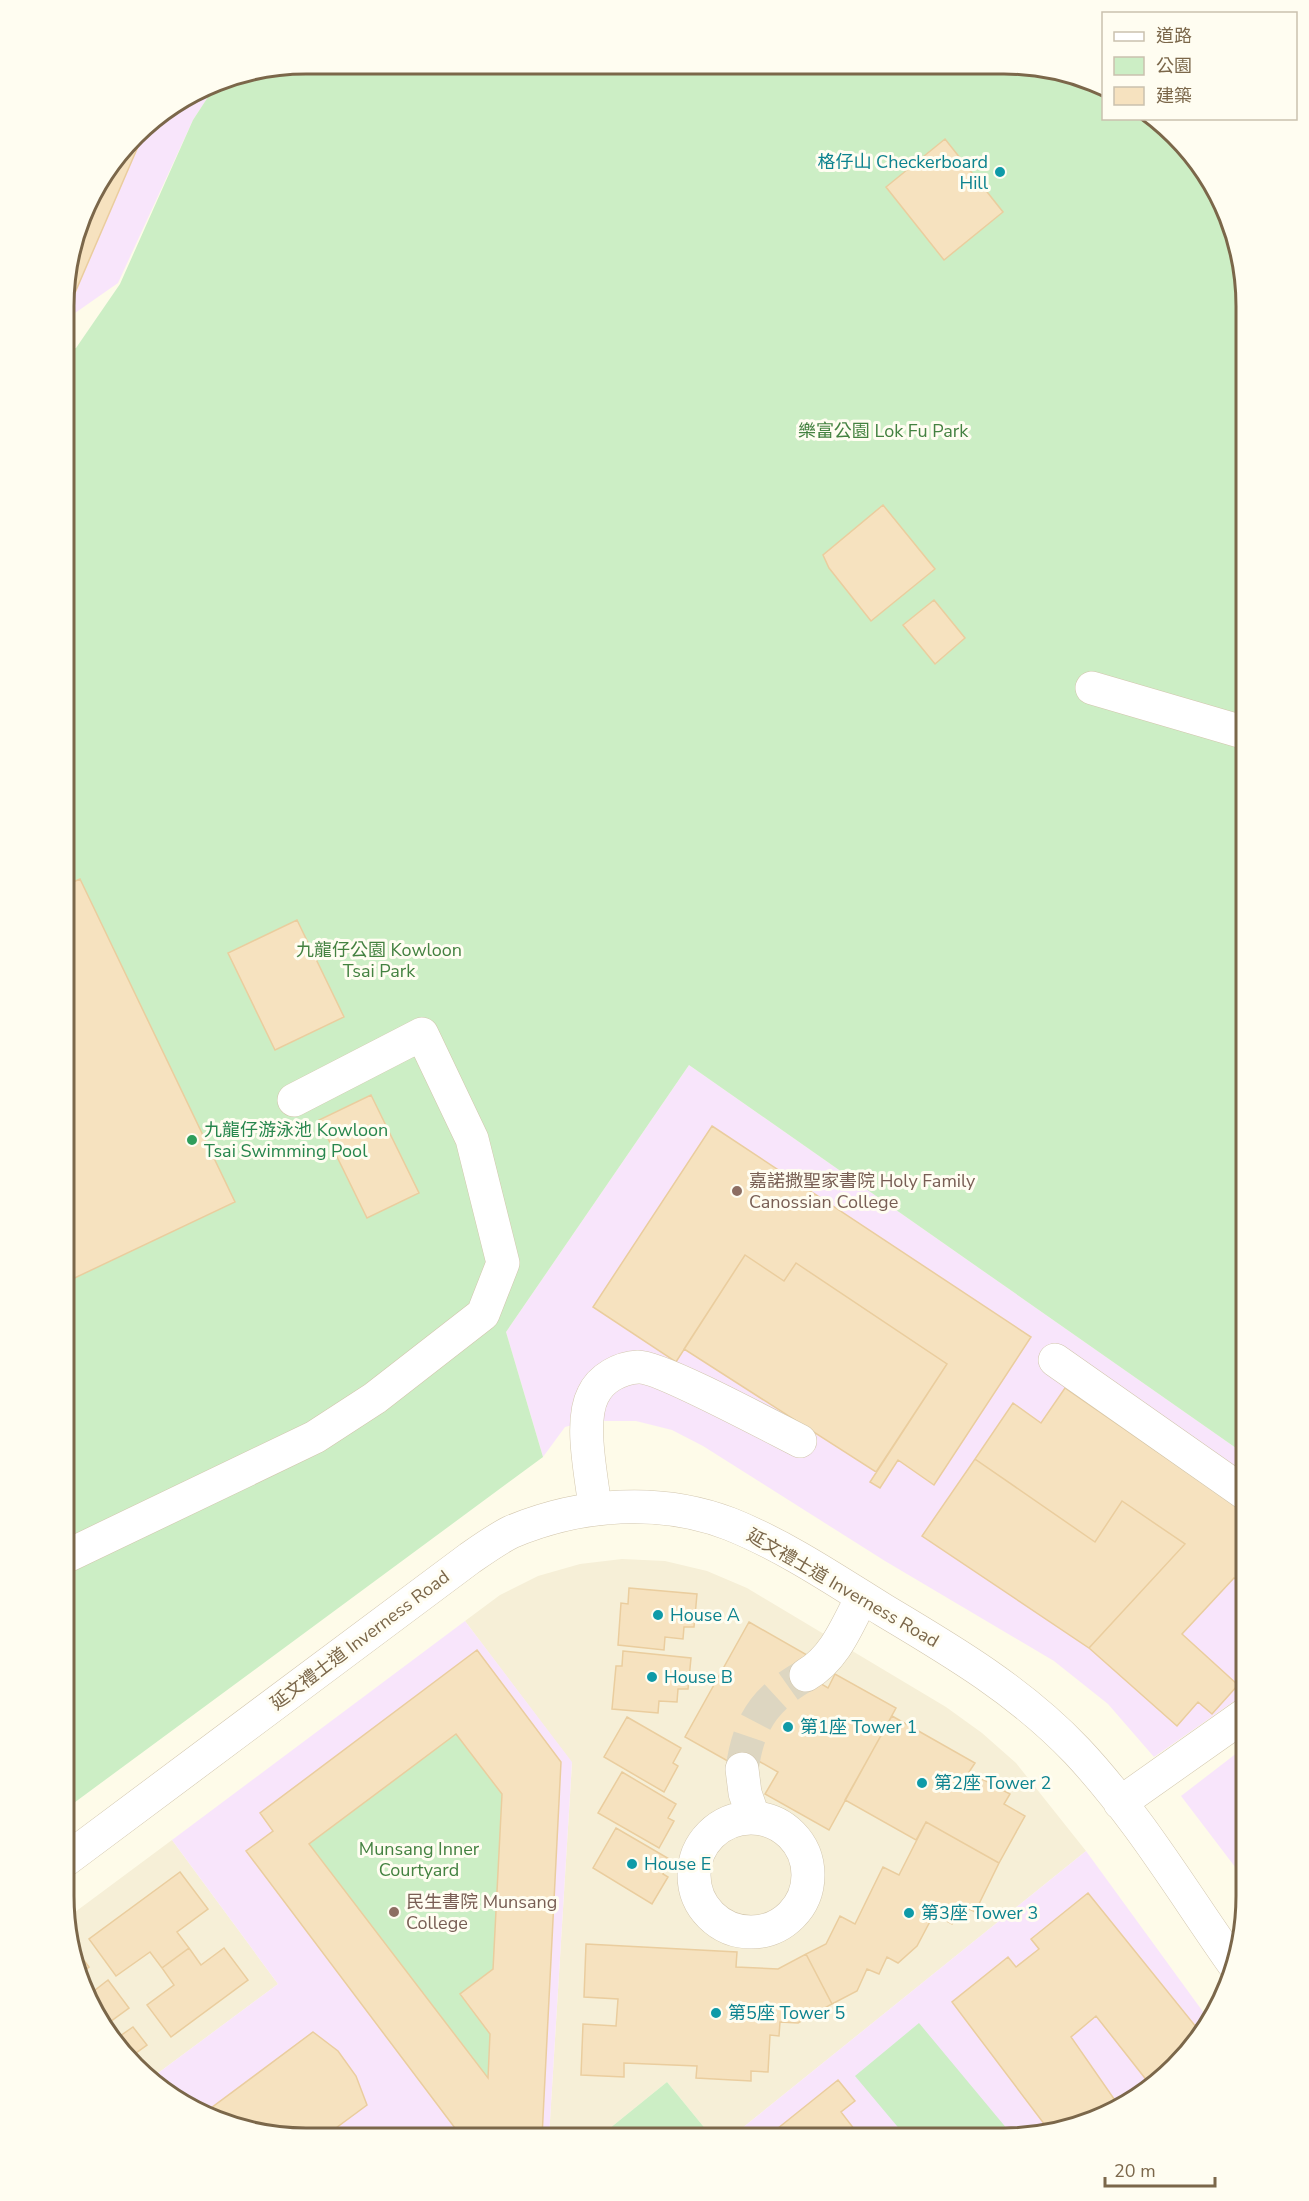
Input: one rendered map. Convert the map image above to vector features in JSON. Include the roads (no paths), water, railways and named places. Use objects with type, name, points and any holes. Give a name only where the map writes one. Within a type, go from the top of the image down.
[{"type":"street","points":[[1092,688],[1236,730]]},
{"type":"street","points":[[74,1553],[315,1437],[375,1398],[483,1314],[503,1263],[472,1139],[422,1034],[294,1100]]},
{"type":"street","points":[[1055,1360],[1236,1487]]},
{"type":"street","points":[[595,1508],[587,1421],[593,1394],[612,1373],[639,1367],[666,1376],[800,1441]]},
{"type":"street","name":"延文禮士道 Inverness Road","points":[[74,1854],[470,1558],[508,1533],[551,1517],[595,1508],[641,1506],[685,1511],[729,1524],[770,1543],[974,1664],[1011,1690],[1078,1752],[1120,1803],[1228,1956]]},
{"type":"street","points":[[806,1675],[830,1656],[862,1597]]},
{"type":"street","points":[[1120,1803],[1236,1720]]},
{"type":"street","points":[[742,1769],[745,1793],[753,1816]]},
{"type":"tunnel","points":[[742,1769],[749,1738],[761,1713],[779,1693],[806,1675]]},
{"type":"place","name":"格仔山 Checkerboard Hill","points":[[1000,172]]},
{"type":"place","name":"九龍仔游泳池 Kowloon Tsai Swimming Pool","points":[[192,1140]]},
{"type":"place","name":"嘉諾撒聖家書院 Holy Family Canossian College","points":[[737,1191]]},
{"type":"place","name":"House A","points":[[658,1615]]},
{"type":"place","name":"House B","points":[[652,1677]]},
{"type":"place","name":"第1座 Tower 1","points":[[788,1727]]},
{"type":"place","name":"第2座 Tower 2","points":[[922,1783]]},
{"type":"place","name":"House E","points":[[632,1864]]},
{"type":"place","name":"民生書院 Munsang College","points":[[394,1912]]},
{"type":"place","name":"第3座 Tower 3","points":[[909,1913]]},
{"type":"place","name":"第5座 Tower 5","points":[[716,2013]]},
{"type":"park label","name":"樂富公園 Lok Fu Park","points":[[883,431]]},
{"type":"park label","name":"九龍仔公園 Kowloon Tsai Park","points":[[379,960]]},
{"type":"park label","name":"Munsang Inner Courtyard","points":[[419,1859]]}]
